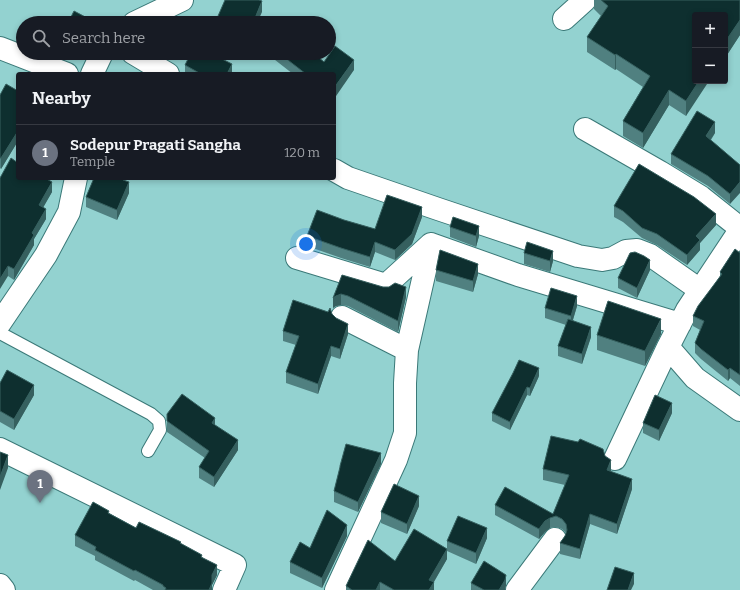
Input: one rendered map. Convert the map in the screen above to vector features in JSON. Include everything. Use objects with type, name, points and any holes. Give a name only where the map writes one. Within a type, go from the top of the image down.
[{"type":"street","points":[[149,16],[182,0]]},
{"type":"street","points":[[564,19],[585,0]]},
{"type":"street","points":[[0,48],[16,54]]},
{"type":"street","points":[[31,60],[62,72]]},
{"type":"street","points":[[93,72],[99,60]]},
{"type":"street","points":[[145,60],[165,72]]},
{"type":"street","points":[[585,129],[701,197],[740,229],[687,310],[615,459]]},
{"type":"street","points":[[336,171],[348,178],[393,194],[578,256],[602,260],[612,258],[626,250],[637,250],[650,255],[700,290]]},
{"type":"street","points":[[0,322],[46,255],[66,218],[69,212],[76,180]]},
{"type":"street","points":[[431,244],[518,275],[680,324]]},
{"type":"street","points":[[297,258],[386,285],[431,244]]},
{"type":"street","points":[[336,590],[396,460],[405,433],[405,383],[407,350],[431,244]]},
{"type":"street","points":[[342,317],[407,350]]},
{"type":"street","points":[[668,347],[695,378],[740,410]]},
{"type":"street","points":[[0,449],[235,565],[224,590]]},
{"type":"street","points":[[518,590],[555,539]]},
{"type":"street","points":[[0,584],[4,590]]},
{"type":"lane","points":[[0,333],[159,420],[160,430],[148,451]]},
{"type":"building","points":[[225,0],[262,1],[256,16],[218,16]]},
{"type":"building","points":[[601,0],[740,0],[740,20],[728,38],[728,12],[692,12],[692,84],[697,84],[686,101],[669,90],[643,133],[623,121],[650,76],[587,37],[608,6]]},
{"type":"building","points":[[74,11],[83,16],[72,16]]},
{"type":"building","points":[[336,47],[354,60],[336,85],[336,72],[303,72],[288,60],[322,60],[324,62],[325,60],[336,60]]},
{"type":"building","points":[[188,60],[224,60],[232,64],[228,72],[197,72],[185,65]]},
{"type":"building","points":[[6,84],[16,90],[16,134],[1,158],[0,158],[0,95]]},
{"type":"building","points":[[697,111],[715,122],[706,136],[740,165],[740,182],[730,194],[708,176],[671,154]]},
{"type":"building","points":[[11,158],[16,162],[16,180],[48,180],[52,182],[39,205],[46,209],[32,233],[34,235],[14,269],[8,266],[0,279],[0,178]]},
{"type":"building","points":[[639,164],[694,197],[716,214],[696,236],[700,240],[687,255],[657,234],[642,228],[623,211],[614,206]]},
{"type":"building","points":[[93,180],[123,180],[129,182],[117,210],[86,197]]},
{"type":"building","points":[[387,195],[422,207],[412,234],[395,250],[375,242],[370,257],[307,236],[317,210],[375,229]]},
{"type":"building","points":[[453,217],[479,226],[476,236],[450,227]]},
{"type":"building","points":[[527,242],[553,251],[550,261],[524,253]]},
{"type":"building","points":[[735,249],[740,253],[740,375],[730,368],[728,370],[695,343],[704,321],[693,316],[698,306],[722,274],[720,272]]},
{"type":"building","points":[[440,250],[478,264],[473,281],[436,270]]},
{"type":"building","points":[[635,252],[650,260],[637,288],[618,278],[630,253]]},
{"type":"building","points":[[342,275],[383,287],[389,287],[395,283],[406,287],[398,321],[348,296],[341,294],[333,298]]},
{"type":"building","points":[[551,288],[577,296],[571,316],[545,308]]},
{"type":"building","points":[[293,300],[328,312],[330,308],[332,314],[336,318],[348,324],[340,349],[331,346],[318,384],[286,372],[299,336],[283,331]]},
{"type":"building","points":[[608,301],[661,319],[645,351],[597,335]]},
{"type":"building","points":[[568,319],[591,327],[582,354],[558,346]]},
{"type":"building","points":[[519,360],[539,368],[530,388],[527,387],[510,422],[492,413]]},
{"type":"building","points":[[7,370],[34,385],[14,419],[0,411],[0,383]]},
{"type":"building","points":[[182,394],[215,418],[212,423],[238,440],[214,477],[199,467],[209,451],[167,421],[167,414]]},
{"type":"building","points":[[655,395],[672,403],[659,430],[643,423]]},
{"type":"building","points":[[551,436],[578,442],[580,439],[603,449],[605,456],[611,460],[607,470],[632,479],[617,524],[590,514],[580,549],[560,543],[567,530],[566,524],[562,519],[556,516],[550,518],[545,521],[539,529],[495,505],[505,487],[553,514],[569,475],[543,469]]},
{"type":"building","points":[[346,444],[381,453],[358,502],[334,491]]},
{"type":"building","points":[[0,452],[8,455],[0,477]]},
{"type":"building","points":[[394,484],[419,496],[407,524],[381,512]]},
{"type":"building","points":[[93,502],[109,511],[108,513],[136,528],[139,522],[181,542],[180,543],[202,555],[201,557],[217,565],[212,575],[212,583],[209,590],[165,590],[166,588],[163,585],[95,550],[96,547],[75,535]]},
{"type":"building","points":[[327,510],[347,525],[322,578],[290,562],[300,542],[310,548]]},
{"type":"building","points":[[458,516],[487,528],[476,553],[447,541]]},
{"type":"building","points":[[414,529],[447,549],[429,580],[434,582],[429,590],[394,590],[380,582],[376,590],[352,590],[346,586],[368,540],[395,561]]},
{"type":"building","points":[[484,561],[506,575],[505,580],[499,590],[484,590],[471,583]]},
{"type":"building","points":[[615,567],[634,573],[628,590],[607,590]]},
{"type":"place","name":"Sodepur Pragati Sangha","points":[[40,503]]}]
